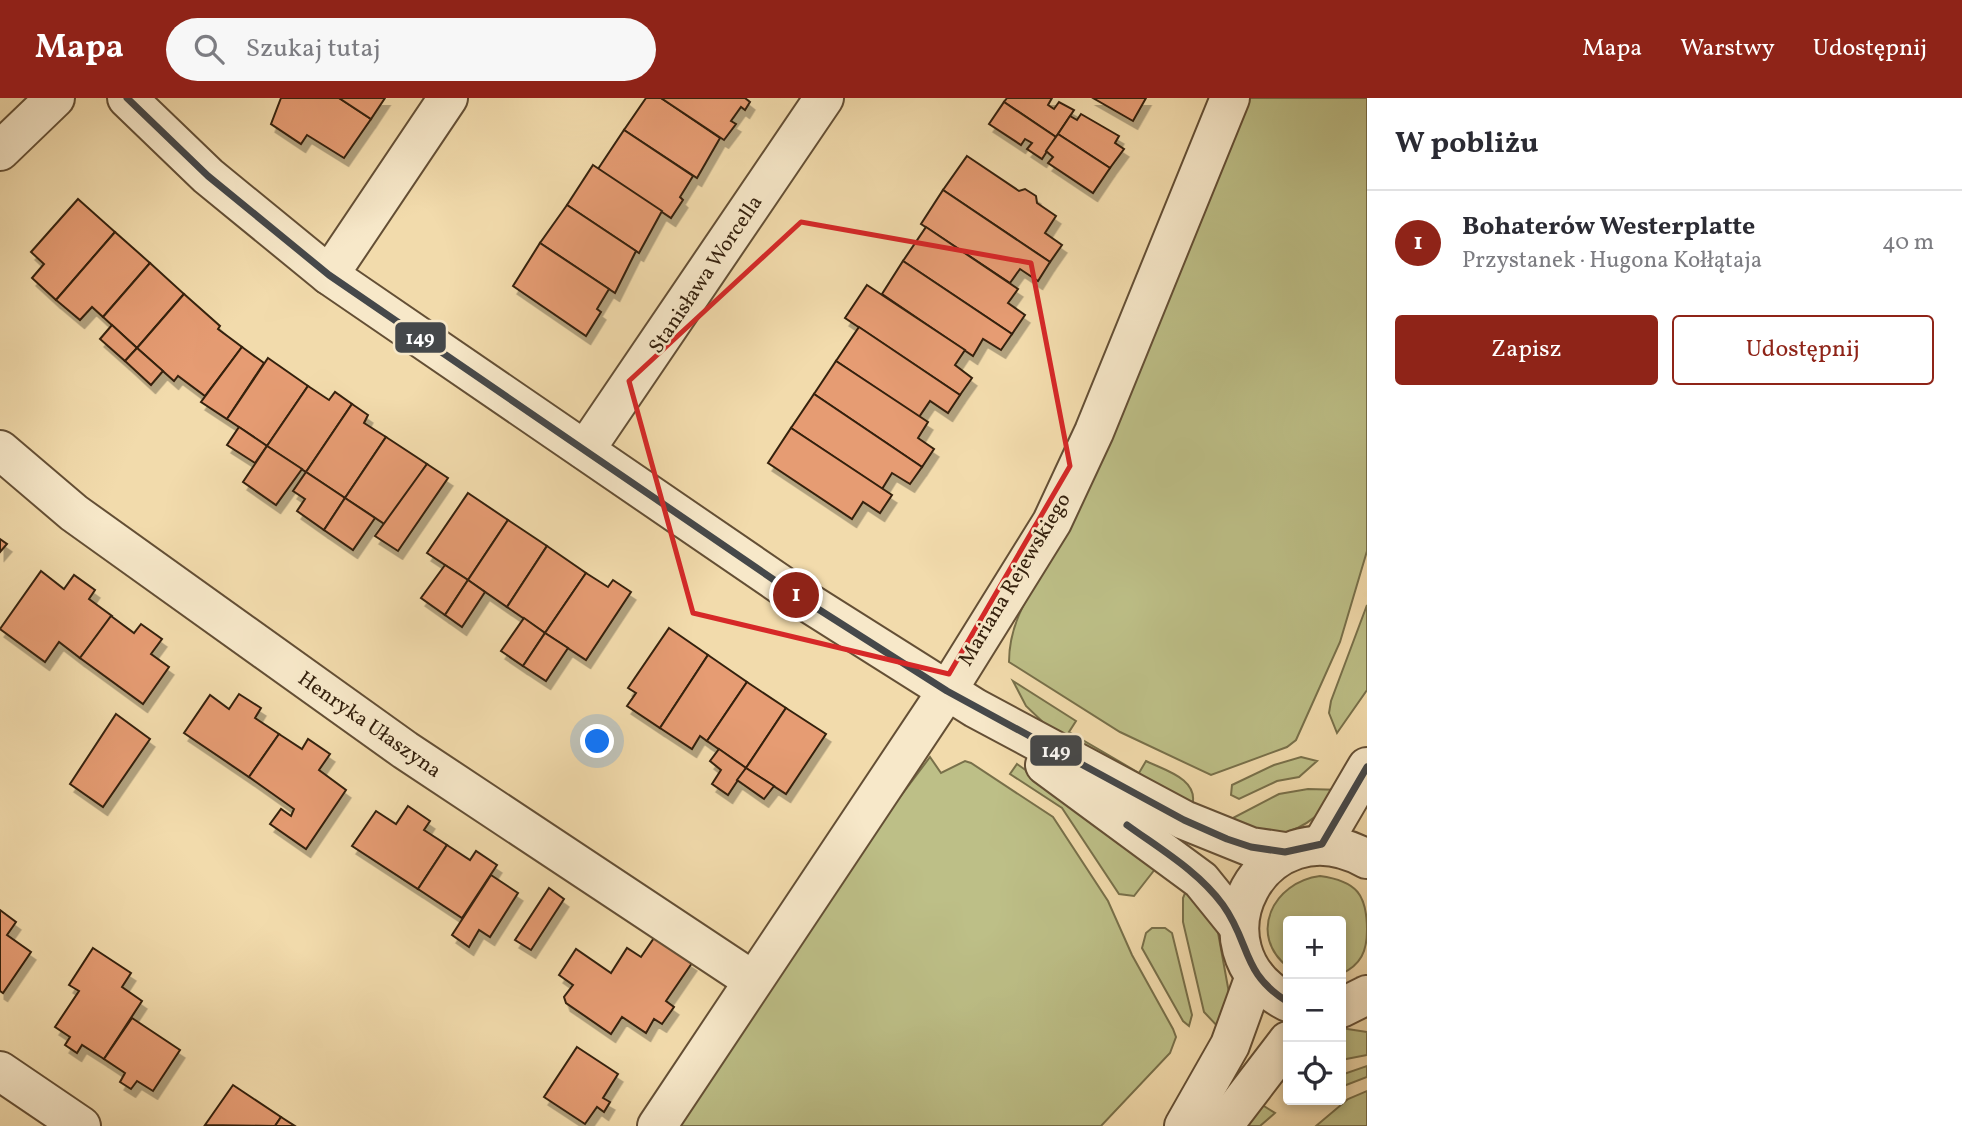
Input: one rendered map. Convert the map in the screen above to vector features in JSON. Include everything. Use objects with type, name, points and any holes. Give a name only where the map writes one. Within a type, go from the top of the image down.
[{"type":"street","points":[[0,151],[55,98]]},
{"type":"street","points":[[127,98],[208,176],[329,275],[796,595],[961,700],[1184,820],[1251,847],[1285,852],[1322,844],[1349,849],[1367,859]]},
{"type":"street","points":[[329,275],[448,98]]},
{"type":"street","name":"Stanisława Worcella","points":[[585,450],[824,98]]},
{"type":"street","name":"Mariana Rejewskiego","points":[[657,1126],[752,980],[961,700],[1094,432],[1230,98]]},
{"type":"street","name":"Henryka Ułaszyna","points":[[0,450],[74,513],[405,750],[752,980]]},
{"type":"street","points":[[961,700],[1073,788],[1201,880],[1239,927]]},
{"type":"street","points":[[1322,844],[1367,767]]},
{"type":"street","points":[[1283,1000],[1272,994],[1255,976],[1243,953],[1239,927],[1242,904],[1251,883],[1267,865],[1285,852]]},
{"type":"street","points":[[1184,1126],[1230,1045],[1255,976]]},
{"type":"street","points":[[1223,1126],[1287,1042]]},
{"type":"street","points":[[0,1071],[81,1126]]},
{"type":"highlighted area","points":[[801,222],[1031,263],[1070,466],[949,674],[693,613],[629,381]]},
{"type":"green space","points":[[1248,98],[1367,98],[1367,551],[1340,642],[1296,740],[1287,747],[1211,775],[1120,732],[1009,662],[1013,634],[1022,608],[1049,560]]},
{"type":"green space","points":[[1367,605],[1367,690],[1337,733],[1329,713],[1331,701]]},
{"type":"green space","points":[[1013,681],[1076,721],[1069,732],[1139,773],[1146,761],[1179,777],[1191,789],[1192,806],[1047,726],[1026,706]]},
{"type":"green space","points":[[930,757],[941,773],[965,761],[971,763],[1053,817],[1108,901],[1132,955],[1173,1029],[1176,1037],[1170,1053],[1101,1126],[680,1126],[882,821]]},
{"type":"green space","points":[[1301,757],[1317,761],[1299,777],[1277,781],[1239,799],[1231,795],[1232,785],[1274,765]]},
{"type":"green space","points":[[1017,764],[1159,864],[1134,896],[1119,894],[1062,808],[1010,774]]},
{"type":"green space","points":[[1308,789],[1342,790],[1316,816],[1294,830],[1269,834],[1256,832],[1231,819],[1279,794]]},
{"type":"green space","points":[[1320,876],[1333,878],[1351,886],[1362,899],[1366,918],[1366,944],[1358,962],[1346,971],[1346,916],[1283,916],[1283,962],[1269,940],[1271,912],[1278,899],[1289,888],[1303,880]]},
{"type":"green space","points":[[1188,886],[1217,927],[1231,1004],[1221,1030],[1204,1012],[1183,922],[1183,898]]},
{"type":"green space","points":[[1152,928],[1165,928],[1172,933],[1192,1015],[1189,1026],[1183,1021],[1142,948],[1146,933]]},
{"type":"green space","points":[[1346,1029],[1367,1032],[1367,1055],[1346,1059]]},
{"type":"green space","points":[[1367,1066],[1367,1077],[1346,1085],[1346,1073]]},
{"type":"green space","points":[[1367,1091],[1367,1126],[1316,1126],[1341,1105],[1346,1105],[1348,1099]]},
{"type":"green space","points":[[1256,1101],[1275,1113],[1260,1126],[1238,1126]]},
{"type":"building","points":[[281,98],[339,98],[371,119],[344,158],[307,135],[301,144],[271,124]]},
{"type":"building","points":[[339,98],[385,98],[371,119]]},
{"type":"building","points":[[646,98],[661,98],[720,138],[697,178],[624,130]]},
{"type":"building","points":[[661,98],[745,98],[750,102],[745,110],[741,107],[731,121],[736,124],[724,140]]},
{"type":"building","points":[[1007,98],[1052,98],[1048,105],[1054,109],[1059,102],[1074,110],[1056,137],[1004,102]]},
{"type":"building","points":[[1093,98],[1146,98],[1133,121]]},
{"type":"building","points":[[1004,102],[1056,137],[1042,159],[1027,149],[1032,143],[1025,139],[1021,145],[989,124]]},
{"type":"building","points":[[1081,114],[1119,136],[1115,143],[1124,149],[1110,168],[1058,134],[1070,116],[1077,120]]},
{"type":"building","points":[[624,130],[693,176],[680,197],[683,200],[671,218],[598,169]]},
{"type":"building","points":[[1058,134],[1110,168],[1093,193],[1048,163],[1053,157],[1046,151]]},
{"type":"building","points":[[967,156],[1019,191],[1025,189],[1036,196],[1037,203],[1056,216],[1045,233],[1062,245],[1050,262],[943,190]]},
{"type":"building","points":[[593,165],[662,211],[639,253],[567,205]]},
{"type":"building","points":[[943,190],[1050,262],[1038,281],[1020,269],[1010,283],[921,224]]},
{"type":"building","points":[[78,199],[115,232],[56,300],[32,278],[44,264],[31,252]]},
{"type":"building","points":[[567,205],[636,251],[615,293],[540,243]]},
{"type":"building","points":[[926,227],[1018,289],[1008,303],[1025,315],[1012,334],[903,261]]},
{"type":"building","points":[[115,232],[150,263],[103,317],[92,307],[80,320],[56,300]]},
{"type":"building","points":[[540,243],[609,289],[597,309],[601,312],[586,336],[513,286]]},
{"type":"building","points":[[903,261],[1012,334],[1001,350],[983,339],[973,356],[882,294]]},
{"type":"building","points":[[150,263],[184,294],[137,348],[103,317]]},
{"type":"building","points":[[867,285],[965,350],[955,365],[972,378],[960,395],[845,318]]},
{"type":"building","points":[[184,294],[220,326],[218,329],[242,347],[205,396],[178,376],[174,381],[137,348]]},
{"type":"building","points":[[112,325],[137,348],[125,361],[100,339]]},
{"type":"building","points":[[859,327],[960,395],[948,413],[930,401],[919,417],[836,361]]},
{"type":"building","points":[[242,347],[264,363],[227,419],[201,402]]},
{"type":"building","points":[[137,348],[163,371],[151,385],[125,361]]},
{"type":"building","points":[[268,358],[308,386],[267,446],[227,419]]},
{"type":"building","points":[[836,361],[928,422],[918,438],[934,449],[922,467],[814,394]]},
{"type":"building","points":[[308,386],[329,400],[335,392],[352,404],[306,472],[267,446]]},
{"type":"building","points":[[814,394],[922,467],[910,484],[892,473],[882,489],[791,428]]},
{"type":"building","points":[[352,404],[368,415],[364,423],[386,437],[345,498],[306,472]]},
{"type":"building","points":[[239,427],[267,446],[255,463],[227,445]]},
{"type":"building","points":[[791,428],[892,495],[880,513],[863,502],[852,519],[768,463]]},
{"type":"building","points":[[386,437],[427,464],[386,525],[345,498]]},
{"type":"building","points":[[267,446],[302,469],[276,505],[243,482]]},
{"type":"building","points":[[427,464],[448,478],[398,551],[375,536]]},
{"type":"building","points":[[306,472],[345,498],[324,530],[297,511],[305,499],[293,491]]},
{"type":"building","points":[[468,493],[508,520],[468,580],[427,553]]},
{"type":"building","points":[[345,498],[375,518],[353,550],[324,530]]},
{"type":"building","points":[[508,520],[547,546],[507,607],[468,580]]},
{"type":"building","points":[[0,539],[7,544],[0,552]]},
{"type":"building","points":[[547,546],[586,573],[545,633],[507,607]]},
{"type":"building","points":[[445,565],[468,580],[445,615],[421,598]]},
{"type":"building","points":[[41,571],[64,589],[74,575],[95,590],[89,599],[112,616],[80,658],[59,642],[45,662],[0,629]]},
{"type":"building","points":[[586,573],[608,587],[613,580],[631,592],[586,660],[545,633]]},
{"type":"building","points":[[468,580],[485,592],[462,627],[445,615]]},
{"type":"building","points":[[111,616],[134,633],[141,624],[162,639],[151,654],[169,667],[143,704],[80,658]]},
{"type":"building","points":[[524,618],[545,633],[523,666],[501,651]]},
{"type":"building","points":[[669,628],[708,655],[660,728],[627,706],[636,693],[628,688]]},
{"type":"building","points":[[545,633],[568,648],[546,681],[523,666]]},
{"type":"building","points":[[708,655],[747,682],[707,741],[700,736],[692,749],[660,728]]},
{"type":"building","points":[[747,682],[786,708],[746,768],[707,741]]},
{"type":"building","points":[[239,694],[261,708],[255,718],[279,734],[249,777],[184,733],[210,695],[229,709]]},
{"type":"building","points":[[786,708],[826,734],[786,794],[746,768]]},
{"type":"building","points":[[116,714],[150,739],[103,807],[70,784]]},
{"type":"building","points":[[279,734],[302,749],[308,739],[330,754],[319,770],[346,790],[306,849],[270,824],[281,809],[291,816],[294,809],[249,777]]},
{"type":"building","points":[[719,749],[746,768],[728,795],[712,784],[721,770],[710,761]]},
{"type":"building","points":[[746,768],[774,786],[764,799],[737,780]]},
{"type":"building","points":[[408,806],[430,821],[424,830],[447,845],[418,889],[352,846],[376,811],[396,824]]},
{"type":"building","points":[[447,845],[470,860],[476,851],[497,865],[462,918],[418,889]]},
{"type":"building","points":[[491,875],[518,893],[490,937],[479,930],[469,947],[452,935]]},
{"type":"building","points":[[549,888],[564,899],[531,950],[515,940]]},
{"type":"building","points":[[0,910],[16,922],[7,935],[31,952],[3,993],[0,991]]},
{"type":"building","points":[[654,938],[692,963],[666,1001],[674,1007],[662,1024],[654,1019],[646,1033],[622,1017],[611,1034],[566,1003],[564,997],[573,985],[559,975],[576,949],[611,973],[627,948],[641,957]]},
{"type":"building","points":[[93,948],[131,973],[122,987],[142,1001],[104,1059],[82,1045],[77,1053],[65,1045],[70,1037],[55,1027],[79,991],[69,985]]},
{"type":"building","points":[[132,1018],[180,1050],[153,1091],[137,1081],[131,1089],[120,1082],[125,1073],[104,1059]]},
{"type":"building","points":[[577,1047],[618,1074],[603,1098],[610,1102],[604,1112],[597,1107],[585,1124],[544,1097]]},
{"type":"building","points":[[233,1085],[281,1117],[275,1126],[205,1125]]},
{"type":"building","points":[[281,1117],[295,1126],[275,1126]]},
{"type":"transit line","name":"149","points":[[127,98],[208,176],[329,275],[796,595],[947,691],[1184,820],[1251,847],[1285,852],[1322,844],[1367,767]]},
{"type":"transit line","name":"149","points":[[1127,825],[1178,861],[1213,893],[1232,919],[1254,969],[1283,998]]},
{"type":"place","name":"Bohaterów Westerplatte","points":[[796,595]]}]
